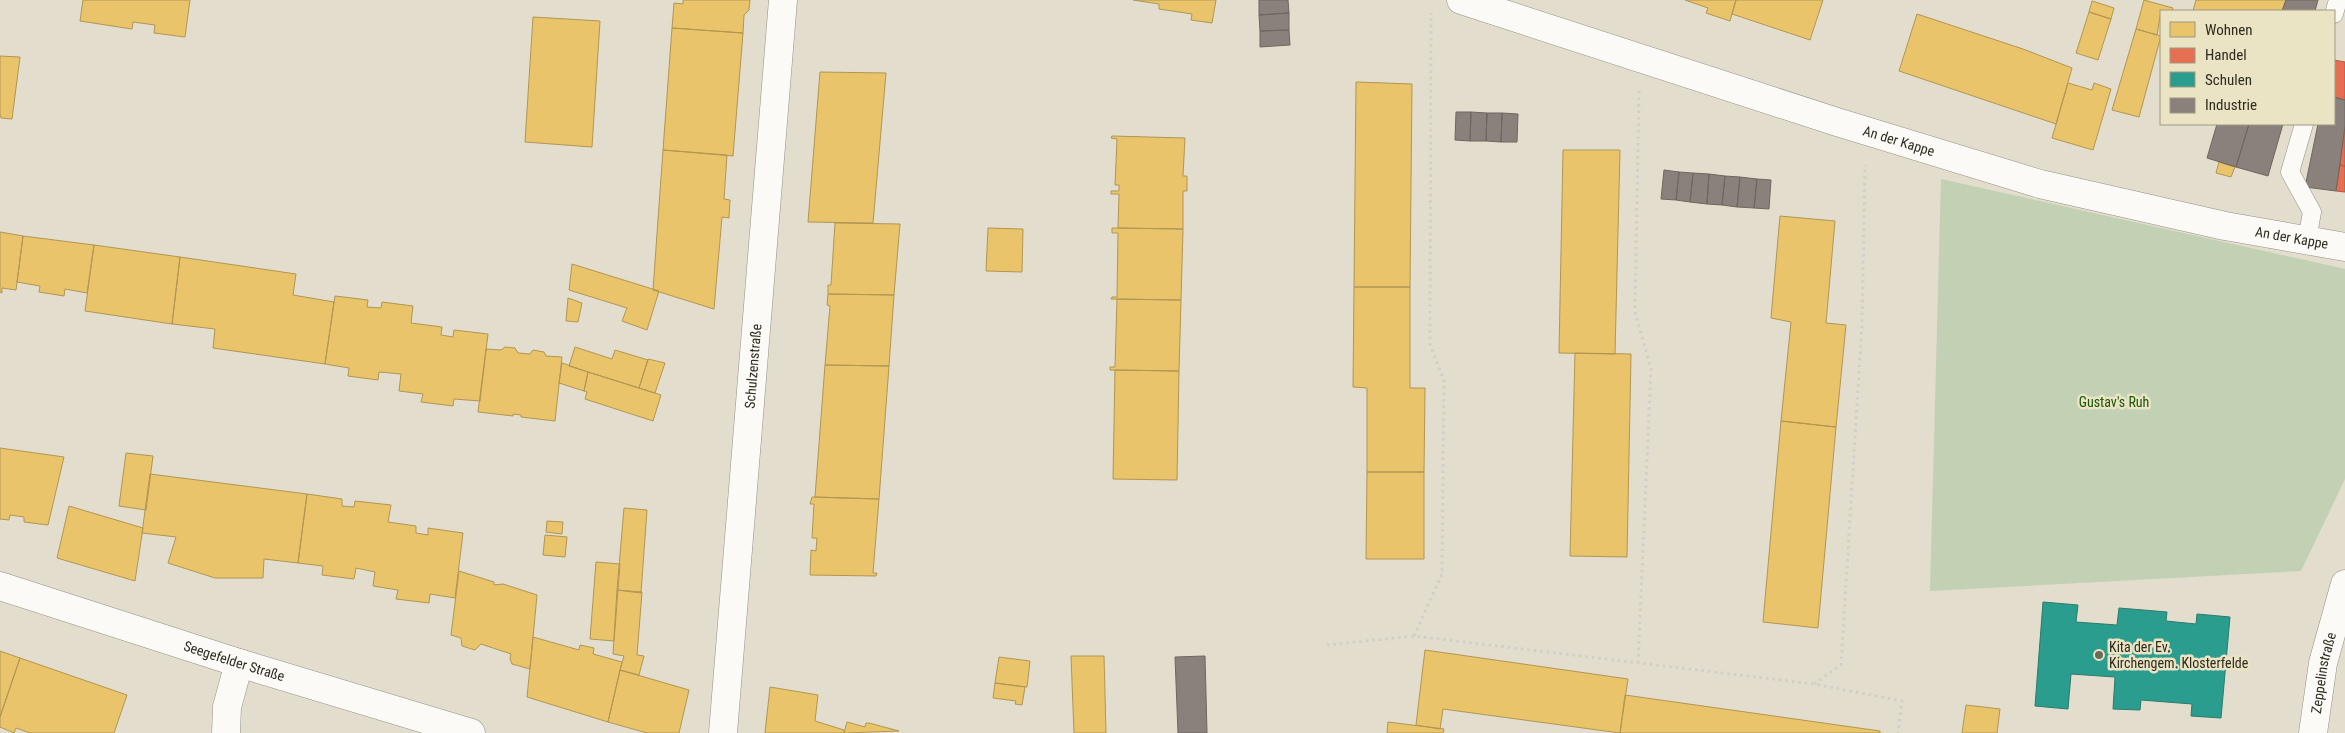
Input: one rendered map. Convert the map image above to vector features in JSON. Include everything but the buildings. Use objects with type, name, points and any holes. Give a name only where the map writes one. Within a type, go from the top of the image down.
[{"type":"street","name":"Schulzenstraße","points":[[723,733],[783,0]]},
{"type":"street","name":"An der Kappe","points":[[1461,0],[1866,131],[2040,184],[2224,226],[2345,247]]},
{"type":"street","name":"Zeppelinstraße","points":[[2312,733],[2323,663],[2345,584]]},
{"type":"street","name":"Seegefelder Straße","points":[[0,586],[239,663],[471,733]]},
{"type":"street","points":[[226,733],[227,708],[239,663]]},
{"type":"lane","points":[[2304,125],[2290,172],[2312,212],[2306,240]]},
{"type":"path","points":[[1414,636],[1442,574],[1444,380],[1430,344],[1431,10]]},
{"type":"path","points":[[1638,663],[1651,368],[1635,312],[1639,58]]},
{"type":"path","points":[[1814,684],[1841,665],[1862,324],[1866,131]]},
{"type":"path","points":[[1327,645],[1414,636],[1814,684],[1902,701],[1898,733]]},
{"type":"green space","name":"Gustav's Ruh","points":[[1941,179],[2345,269],[2345,479],[2301,571],[1930,591]]},
{"type":"place","name":"Kita der Ev. Kirchengem. Klosterfelde","points":[[2099,655]]}]
